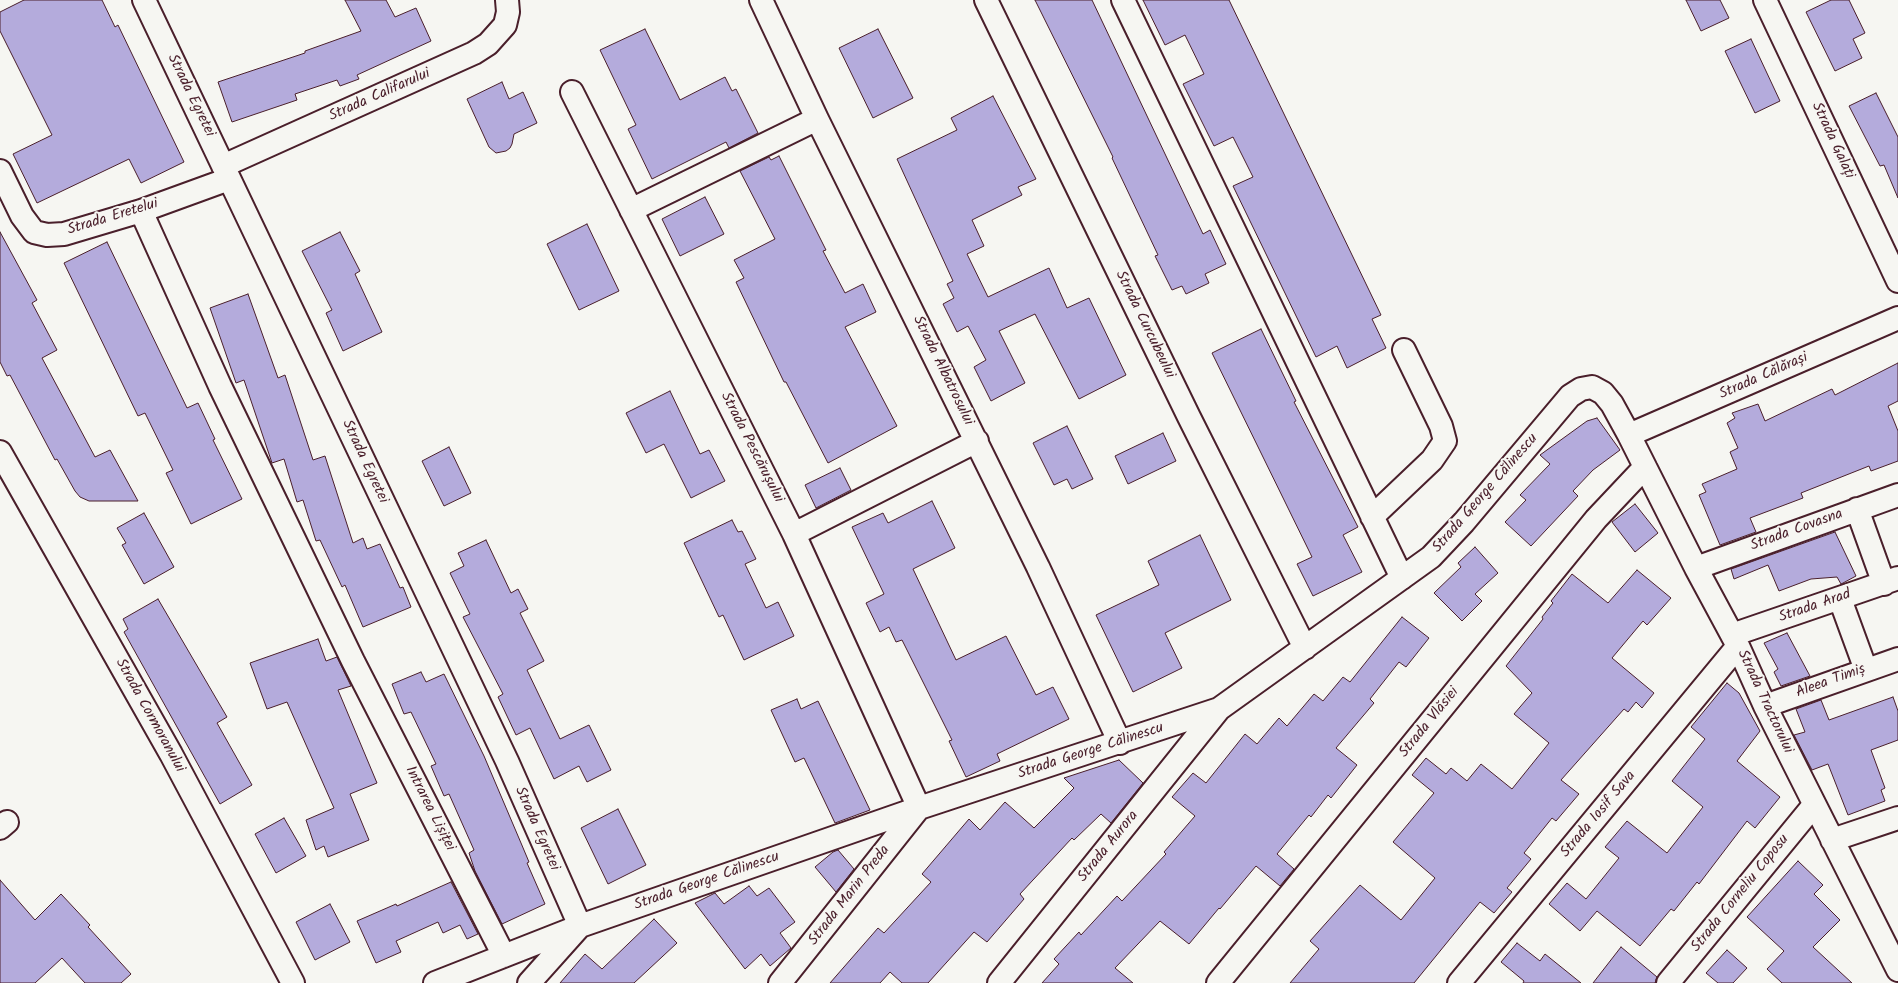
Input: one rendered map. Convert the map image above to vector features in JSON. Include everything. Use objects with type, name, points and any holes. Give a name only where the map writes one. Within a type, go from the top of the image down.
[{"type":"street","name":"Strada Egretei","points":[[144,0],[507,761],[580,926]]},
{"type":"street","name":"Strada Califarului","points":[[226,172],[474,53],[488,44],[505,25],[508,12],[507,0]]},
{"type":"street","name":"Strada Albatrosului","points":[[762,0],[818,119],[977,441],[1120,743]]},
{"type":"street","name":"Strada Curcubeului","points":[[986,0],[1189,418],[1305,648]]},
{"type":"street","points":[[1123,0],[1402,578]]},
{"type":"street","name":"Strada Galați","points":[[1765,0],[1898,281]]},
{"type":"street","name":"Strada Pescărușului","points":[[572,92],[794,534],[919,808]]},
{"type":"street","points":[[631,210],[818,119]]},
{"type":"street","name":"Strada Eretelui","points":[[0,171],[22,216],[34,232],[47,236],[64,234],[141,211],[226,172]]},
{"type":"street","name":"Intrarea Lișiței","points":[[141,211],[220,386],[353,661],[504,956]]},
{"type":"street","name":"Strada Călărași","points":[[1629,435],[1898,318]]},
{"type":"street","points":[[1372,516],[1432,460],[1444,440],[1442,426],[1404,350]]},
{"type":"street","name":"Strada George Călinescu","points":[[435,983],[580,926],[919,808],[1219,709],[1430,557],[1445,543],[1570,396],[1581,389],[1592,387],[1603,393],[1612,404],[1629,435]]},
{"type":"street","name":"Strada Tractorului","points":[[1629,435],[1735,641],[1765,706],[1898,970]]},
{"type":"street","points":[[794,534],[977,441]]},
{"type":"street","name":"Strada Cormoranului","points":[[0,452],[171,754],[292,983]]},
{"type":"street","name":"Strada Vlăsiei","points":[[1218,983],[1596,519],[1645,467]]},
{"type":"street","name":"Strada Covasna","points":[[1696,568],[1898,495]]},
{"type":"street","points":[[1857,509],[1891,581]]},
{"type":"street","name":"Strada Arad","points":[[1735,641],[1840,599],[1891,581]]},
{"type":"street","points":[[1840,599],[1866,670]]},
{"type":"street","name":"Strada Iosif Sava","points":[[1459,983],[1735,641]]},
{"type":"street","name":"Aleea Timiș","points":[[1765,706],[1898,659]]},
{"type":"street","name":"Strada Aurora","points":[[999,983],[1219,709]]},
{"type":"street","name":"Strada Corneliu Coposu","points":[[1668,983],[1814,804]]},
{"type":"street","name":"Strada Marin Preda","points":[[780,983],[919,808]]},
{"type":"street","points":[[1832,840],[1898,818]]},
{"type":"street","points":[[529,983],[580,926]]},
{"type":"building","points":[[24,0],[102,0],[115,27],[118,25],[184,162],[141,183],[129,159],[37,203],[13,154],[52,135],[0,31],[0,12]]},
{"type":"building","points":[[345,0],[386,0],[395,17],[416,8],[431,41],[357,75],[359,79],[340,86],[337,80],[295,94],[297,100],[232,122],[218,82],[305,53],[305,51],[361,31]]},
{"type":"building","points":[[1035,0],[1092,0],[1203,234],[1210,230],[1226,264],[1205,274],[1209,283],[1186,294],[1182,286],[1172,290],[1155,256],[1158,255],[1113,157]]},
{"type":"building","points":[[1143,0],[1229,0],[1381,315],[1372,319],[1386,348],[1347,368],[1337,346],[1316,357],[1233,186],[1253,177],[1233,137],[1214,146],[1183,84],[1204,74],[1185,35],[1165,45]]},
{"type":"building","points":[[1686,0],[1720,0],[1729,18],[1701,31]]},
{"type":"building","points":[[1831,0],[1849,0],[1865,33],[1853,39],[1862,58],[1835,71],[1806,12]]},
{"type":"building","points":[[645,29],[680,100],[725,77],[732,91],[736,89],[758,133],[729,148],[726,142],[652,179],[628,129],[636,125],[600,50]]},
{"type":"building","points":[[878,29],[913,98],[873,118],[839,48]]},
{"type":"building","points":[[1751,39],[1780,101],[1755,113],[1725,51]]},
{"type":"building","points":[[502,82],[509,99],[523,92],[537,123],[514,134],[510,148],[496,153],[489,147],[467,99]]},
{"type":"building","points":[[1876,93],[1898,137],[1898,198],[1884,165],[1880,166],[1849,106]]},
{"type":"building","points":[[993,96],[1036,179],[1018,187],[1022,195],[972,220],[984,246],[967,254],[988,297],[1049,268],[1067,308],[1089,298],[1126,375],[1079,399],[1035,314],[999,331],[1025,383],[991,401],[974,367],[986,360],[968,326],[957,332],[943,304],[954,298],[947,284],[953,281],[897,159],[957,130],[951,118]]},
{"type":"building","points":[[779,156],[826,250],[823,251],[845,293],[863,284],[876,312],[845,327],[897,426],[828,463],[786,382],[784,382],[736,282],[744,278],[734,260],[775,239],[740,171],[769,157],[771,160]]},
{"type":"building","points":[[705,197],[724,234],[680,256],[662,219]]},
{"type":"building","points":[[587,224],[619,291],[579,310],[547,244]]},
{"type":"building","points":[[0,232],[37,300],[32,303],[57,350],[42,358],[95,457],[110,450],[138,501],[89,501],[80,497],[57,459],[55,460],[10,375],[7,376],[0,362]]},
{"type":"building","points":[[340,232],[360,271],[355,274],[382,332],[343,351],[326,313],[332,310],[302,251]]},
{"type":"building","points":[[107,242],[187,408],[198,403],[215,439],[213,440],[242,499],[191,524],[166,473],[173,470],[145,413],[138,416],[64,263]]},
{"type":"building","points":[[248,294],[278,378],[285,375],[313,460],[325,456],[353,543],[363,538],[367,549],[380,544],[400,588],[403,587],[411,607],[363,627],[345,585],[342,587],[320,540],[316,541],[303,500],[297,502],[284,459],[272,463],[244,380],[236,383],[210,308]]},
{"type":"building","points":[[1261,329],[1296,401],[1294,402],[1358,527],[1343,535],[1362,572],[1313,596],[1297,564],[1312,557],[1212,353]]},
{"type":"building","points":[[1898,363],[1898,401],[1888,406],[1898,431],[1898,461],[1871,471],[1869,466],[1801,493],[1803,498],[1750,518],[1756,532],[1720,545],[1699,495],[1706,492],[1702,484],[1737,469],[1730,452],[1738,448],[1727,423],[1735,418],[1732,413],[1758,404],[1765,421],[1832,389],[1835,395]]},
{"type":"building","points":[[670,391],[700,454],[709,450],[725,481],[691,498],[664,444],[646,453],[626,413]]},
{"type":"building","points":[[1597,418],[1620,450],[1593,470],[1573,491],[1578,496],[1531,546],[1505,522],[1526,500],[1520,495],[1550,464],[1540,455],[1587,421]]},
{"type":"building","points":[[1067,426],[1093,479],[1072,489],[1067,479],[1054,485],[1033,443]]},
{"type":"building","points":[[1163,433],[1176,461],[1128,484],[1115,456]]},
{"type":"building","points":[[449,447],[471,493],[444,506],[422,461]]},
{"type":"building","points":[[840,468],[851,490],[816,508],[805,485]]},
{"type":"building","points":[[932,501],[955,548],[913,569],[956,660],[1006,636],[1036,695],[1053,687],[1069,719],[997,754],[1000,761],[966,777],[949,741],[952,740],[902,640],[896,642],[889,627],[880,632],[866,603],[884,594],[852,527],[883,513],[888,523]]},
{"type":"building","points":[[1635,504],[1658,533],[1635,552],[1612,522]]},
{"type":"building","points":[[144,513],[174,567],[144,584],[122,545],[126,543],[117,528]]},
{"type":"building","points":[[732,520],[738,532],[742,531],[756,559],[745,564],[766,608],[778,602],[794,636],[744,660],[723,615],[719,617],[684,543]]},
{"type":"building","points":[[1835,532],[1856,576],[1841,584],[1837,577],[1811,579],[1779,591],[1768,565],[1734,579],[1731,569]]},
{"type":"building","points":[[1200,535],[1231,600],[1165,633],[1182,668],[1133,692],[1096,615],[1159,585],[1148,561]]},
{"type":"building","points":[[486,540],[511,593],[518,589],[528,609],[520,613],[544,661],[527,670],[560,739],[589,725],[611,770],[587,782],[579,766],[554,779],[530,728],[516,735],[498,697],[503,694],[463,617],[470,614],[450,573],[464,566],[458,553]]},
{"type":"building","points":[[1475,547],[1498,573],[1475,594],[1482,601],[1462,621],[1434,593],[1461,567],[1458,563]]},
{"type":"building","points":[[1637,570],[1671,598],[1647,625],[1643,621],[1612,658],[1654,693],[1642,708],[1636,702],[1628,712],[1624,709],[1561,780],[1579,794],[1556,821],[1552,818],[1524,853],[1531,859],[1507,888],[1512,892],[1494,913],[1480,902],[1414,983],[1290,983],[1319,949],[1310,941],[1360,885],[1401,920],[1435,878],[1393,842],[1434,793],[1412,775],[1426,758],[1446,774],[1451,768],[1467,781],[1481,764],[1512,789],[1549,743],[1514,714],[1532,693],[1506,666],[1543,619],[1542,617],[1553,603],[1551,601],[1572,574],[1608,603]]},
{"type":"building","points":[[158,599],[227,717],[217,723],[252,785],[220,804],[124,632],[128,629],[123,619]]},
{"type":"building","points":[[1402,617],[1429,638],[1406,667],[1399,662],[1370,699],[1374,703],[1336,748],[1357,765],[1331,798],[1328,795],[1311,817],[1309,815],[1277,854],[1294,869],[1280,886],[1256,866],[1189,944],[1160,921],[1115,968],[1133,983],[1042,983],[1059,964],[1054,959],[1079,932],[1081,935],[1117,896],[1122,901],[1166,854],[1164,852],[1195,816],[1172,797],[1193,773],[1206,783],[1245,734],[1257,744],[1279,718],[1287,726],[1314,694],[1323,701],[1343,677],[1350,682]]},
{"type":"building","points":[[1787,633],[1810,676],[1781,686],[1774,672],[1778,669],[1764,643]]},
{"type":"building","points":[[318,639],[326,661],[337,657],[351,686],[338,690],[377,783],[350,794],[369,840],[328,857],[324,846],[316,850],[306,820],[334,808],[287,702],[267,709],[250,663]]},
{"type":"building","points":[[421,672],[426,682],[444,674],[484,756],[545,904],[502,924],[475,871],[469,853],[474,850],[449,794],[444,796],[431,766],[436,764],[411,712],[404,714],[392,684]]},
{"type":"building","points":[[1727,683],[1739,693],[1760,731],[1737,761],[1780,797],[1755,828],[1747,821],[1699,884],[1697,882],[1674,911],[1671,909],[1640,946],[1597,911],[1580,931],[1549,904],[1567,883],[1586,899],[1619,858],[1605,847],[1627,821],[1667,853],[1703,807],[1672,781],[1705,739],[1691,727]]},
{"type":"building","points":[[1893,697],[1898,711],[1898,740],[1871,750],[1885,788],[1881,790],[1885,801],[1848,815],[1828,764],[1812,770],[1794,735],[1805,732],[1796,709],[1821,700],[1829,720]]},
{"type":"building","points":[[797,699],[801,709],[818,701],[870,810],[835,823],[804,758],[795,762],[771,710]]},
{"type":"building","points":[[1119,760],[1143,783],[1111,823],[1101,814],[1074,840],[1072,838],[1020,894],[1024,899],[987,942],[974,932],[928,983],[902,983],[890,972],[880,983],[830,983],[878,928],[884,933],[931,882],[922,874],[969,819],[980,830],[1005,802],[1034,828],[1074,788],[1064,778]]},
{"type":"building","points":[[618,809],[646,865],[608,884],[581,828]]},
{"type":"building","points":[[284,818],[306,856],[276,873],[255,834]]},
{"type":"building","points":[[838,850],[854,869],[836,892],[815,867]]},
{"type":"building","points":[[1798,861],[1823,885],[1814,894],[1840,920],[1813,947],[1852,983],[1782,983],[1767,969],[1784,951],[1747,917]]},
{"type":"building","points":[[0,880],[35,920],[61,894],[131,974],[121,983],[85,983],[62,958],[35,983],[0,983]]},
{"type":"building","points":[[451,882],[478,934],[467,939],[460,925],[443,933],[438,922],[396,941],[401,952],[376,963],[357,921]]},
{"type":"building","points":[[749,886],[757,896],[769,888],[795,922],[780,933],[791,948],[770,966],[761,954],[745,969],[695,903],[715,893],[724,904]]},
{"type":"building","points":[[330,904],[350,942],[315,960],[296,922]]},
{"type":"building","points":[[654,919],[677,943],[634,983],[560,983],[585,954],[602,969]]},
{"type":"building","points":[[1517,943],[1540,961],[1545,954],[1581,983],[1523,983],[1524,981],[1501,962]]},
{"type":"building","points":[[1621,947],[1657,977],[1655,983],[1593,983]]},
{"type":"building","points":[[1727,950],[1747,968],[1733,983],[1718,983],[1706,973]]}]
